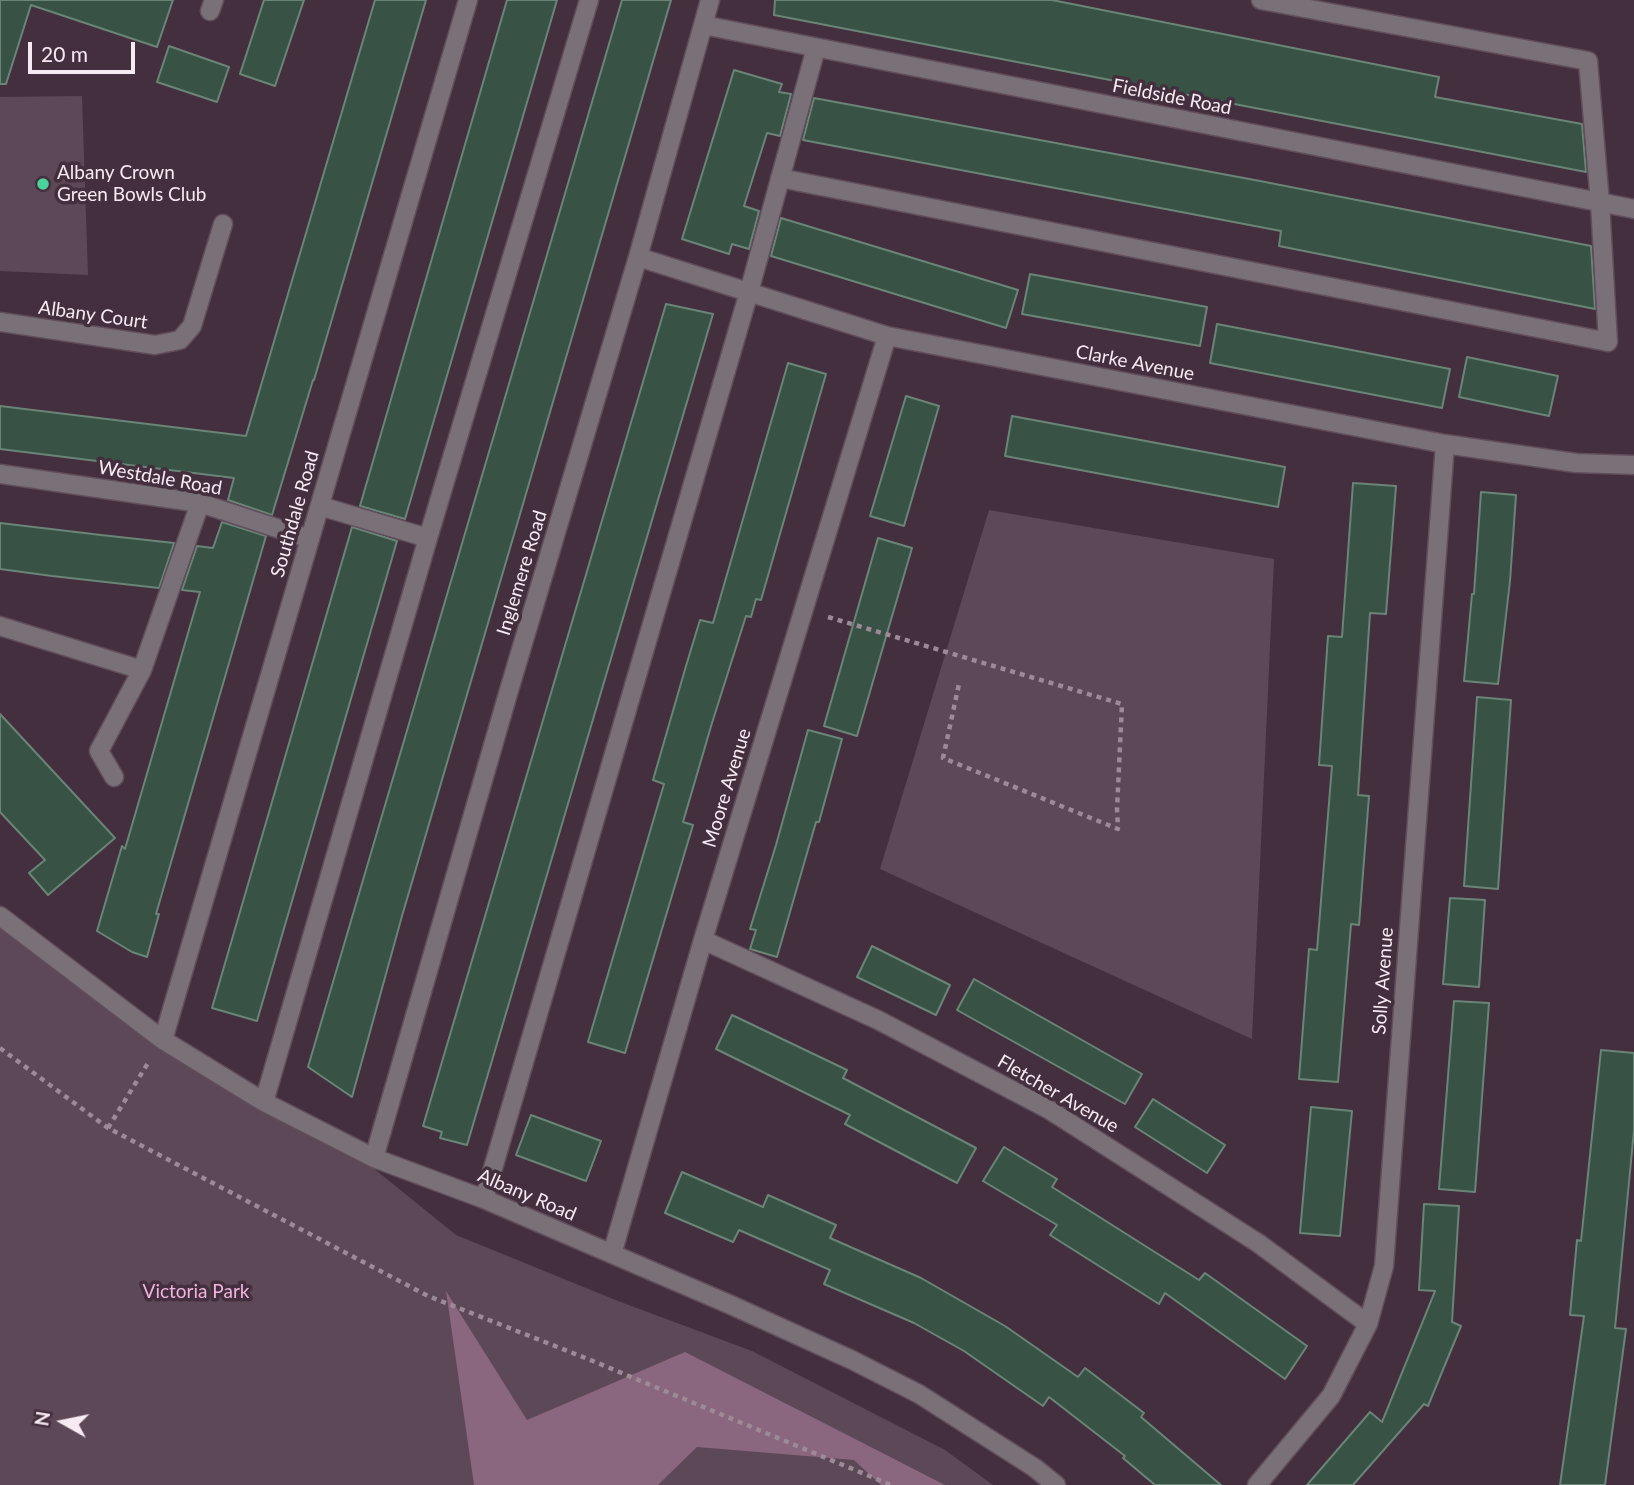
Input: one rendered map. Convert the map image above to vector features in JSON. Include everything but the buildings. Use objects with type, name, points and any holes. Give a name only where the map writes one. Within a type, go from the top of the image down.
[{"type":"street","name":"Southdale Road","points":[[163,1040],[468,0]]},
{"type":"street","points":[[264,1102],[428,538],[589,0]]},
{"type":"street","name":"Inglemere Road","points":[[374,1158],[503,710],[638,257],[710,0]]},
{"type":"street","points":[[780,178],[1608,341],[1601,203],[1588,61],[1261,0]]},
{"type":"street","name":"Fieldside Road","points":[[703,25],[1634,209]]},
{"type":"street","points":[[484,1199],[749,292],[816,48]]},
{"type":"street","name":"Albany Court","points":[[0,323],[155,345],[180,340],[192,326],[223,223]]},
{"type":"street","name":"Clarke Avenue","points":[[638,257],[887,336],[1445,444],[1576,463],[1634,465]]},
{"type":"street","name":"Moore Avenue","points":[[612,1254],[703,940],[887,336]]},
{"type":"street","name":"Solly Avenue","points":[[1257,1485],[1331,1396],[1368,1324],[1384,1266],[1445,444]]},
{"type":"street","name":"Westdale Road","points":[[0,474],[200,503],[310,538]]},
{"type":"street","points":[[114,777],[99,751],[142,670],[200,503]]},
{"type":"street","points":[[320,506],[428,538]]},
{"type":"street","points":[[0,626],[142,670]]},
{"type":"street","name":"Albany Road","points":[[0,916],[163,1040],[264,1102],[374,1158],[484,1199],[852,1360],[919,1394],[1035,1468],[1056,1485]]},
{"type":"street","name":"Fletcher Avenue","points":[[703,940],[878,1020],[1048,1109],[1258,1243],[1368,1324]]},
{"type":"path","points":[[803,609],[1122,704],[1116,809],[1118,829],[943,758],[959,684]]},
{"type":"path","points":[[108,1128],[163,1040]]},
{"type":"path","points":[[0,1048],[108,1128],[428,1296],[891,1485]]},
{"type":"green space","name":"Albany Crown Green Bowls Club","points":[[82,96],[88,275],[0,271],[0,97]]},
{"type":"green space","points":[[989,510],[1274,559],[1252,1039],[880,869]]},
{"type":"green space","name":"Victoria Park","points":[[0,924],[367,1163],[456,1235],[618,1301],[752,1351],[945,1450],[993,1485],[0,1485]]},
{"type":"shaded area","points":[[446,1291],[527,1420],[685,1352],[945,1485],[881,1485],[854,1460],[697,1447],[658,1485],[474,1485]]},
{"type":"place","name":"Albany Crown Green Bowls Club","points":[[43,184]]}]
